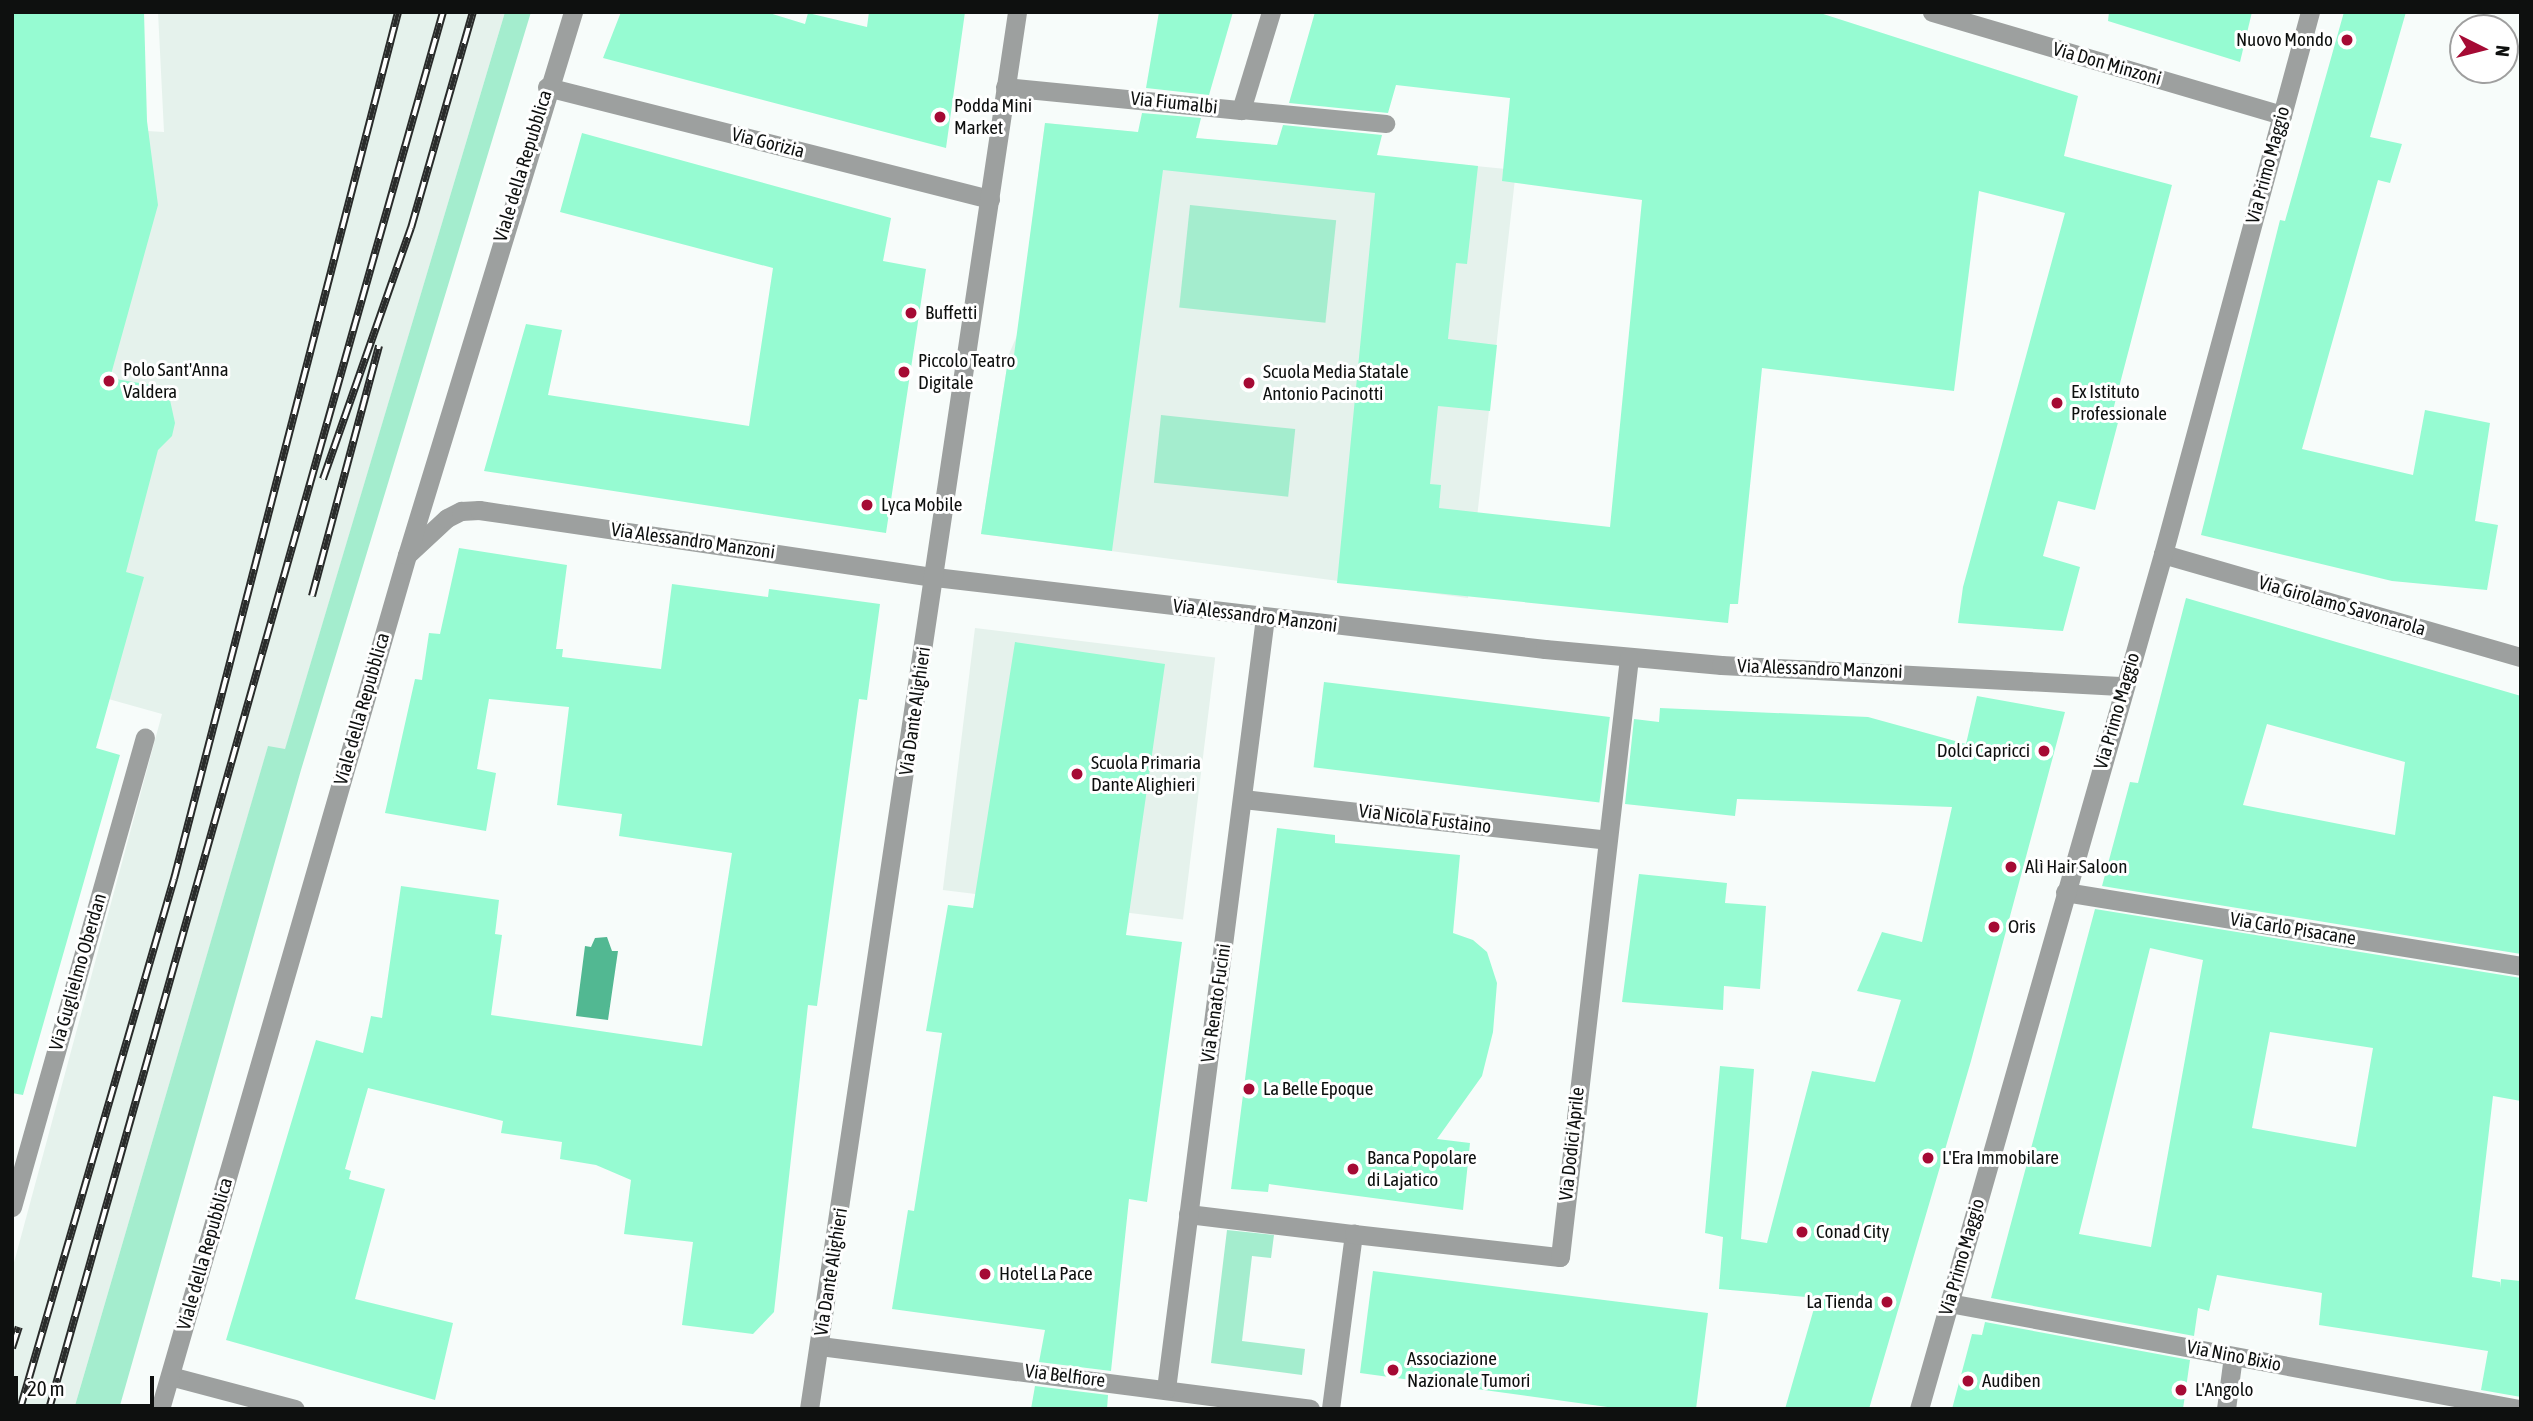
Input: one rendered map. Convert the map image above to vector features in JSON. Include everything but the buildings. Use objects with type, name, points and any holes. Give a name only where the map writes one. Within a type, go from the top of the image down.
[{"type":"street","name":"Viale della Repubblica","points":[[160,1409],[407,555],[547,87],[573,12]]},
{"type":"street","name":"Via Dante Alighieri","points":[[809,1409],[1017,12]]},
{"type":"street","name":"Via Fiumalbi","points":[[1005,87],[1241,110],[1271,12]]},
{"type":"street","name":"Via Don Minzoni","points":[[1931,12],[2282,114]]},
{"type":"street","name":"Via Primo Maggio","points":[[1919,1409],[2064,892],[2163,554],[2310,12]]},
{"type":"street","name":"Via Gorizia","points":[[547,87],[990,199]]},
{"type":"street","name":"Via Alessandro Manzoni","points":[[407,555],[447,519],[469,509],[935,577],[1629,658],[2124,686]]},
{"type":"street","name":"Via Girolamo Savonarola","points":[[2163,554],[2521,657]]},
{"type":"street","name":"Via Renato Fucini","points":[[1166,1389],[1265,617]]},
{"type":"street","name":"Via Dodici Aprile","points":[[1188,1214],[1560,1257],[1629,658]]},
{"type":"street","name":"Via Guglielmo Oberdan","points":[[12,1207],[145,737]]},
{"type":"street","name":"Via Nicola Fustaino","points":[[1243,799],[1606,840]]},
{"type":"street","name":"Via Carlo Pisacane","points":[[2064,892],[2521,966]]},
{"type":"street","name":"Via Nino Bixio","points":[[1949,1303],[2519,1409]]},
{"type":"street","name":"Via Belfiore","points":[[820,1346],[1310,1409]]},
{"type":"street","points":[[2226,1409],[2233,1356]]},
{"type":"street","points":[[170,1376],[295,1409]]},
{"type":"lane","points":[[1241,110],[1386,124]]},
{"type":"lane","points":[[1331,1409],[1354,1234]]},
{"type":"shaded area","points":[[158,12],[505,12],[285,750],[268,747],[74,1409],[12,1409],[12,1270],[162,714],[12,672],[12,123],[164,132]]},
{"type":"shaded area","points":[[505,12],[531,12],[301,770],[119,1409],[74,1409],[268,746],[285,749]]},
{"type":"shaded area","name":"Scuola Media Statale Antonio Pacinotti","points":[[1045,123],[1516,170],[1468,598],[981,534],[1009,354],[1018,333]]},
{"type":"shaded area","points":[[1190,205],[1336,220],[1325,323],[1179,307]]},
{"type":"shaded area","points":[[1161,415],[1295,429],[1288,497],[1154,483]]},
{"type":"shaded area","name":"Scuola Primaria Dante Alighieri","points":[[975,628],[1215,657],[1183,920],[943,890]]},
{"type":"shaded area","points":[[607,937],[612,951],[618,951],[608,1020],[576,1016],[585,946],[591,947],[595,938]]},
{"type":"shaded area","points":[[1227,1230],[1274,1235],[1271,1258],[1252,1256],[1242,1341],[1305,1349],[1302,1375],[1211,1363]]},
{"type":"railway","points":[[20,1409],[174,879],[398,12]]},
{"type":"railway","points":[[49,1409],[443,12]]},
{"type":"railway","points":[[323,479],[411,228],[473,12]]},
{"type":"railway","points":[[312,596],[379,346]]},
{"type":"railway","points":[[12,1348],[19,1327]]},
{"type":"place","name":"Nuovo Mondo","points":[[2347,40]]},
{"type":"place","name":"Podda Mini Market","points":[[940,117]]},
{"type":"place","name":"Buffetti","points":[[911,313]]},
{"type":"place","name":"Piccolo Teatro Digitale","points":[[904,372]]},
{"type":"place","name":"Polo Sant'Anna Valdera","points":[[109,381]]},
{"type":"place","name":"Scuola Media Statale Antonio Pacinotti","points":[[1249,383]]},
{"type":"place","name":"Ex Istituto Professionale","points":[[2057,403]]},
{"type":"place","name":"Lyca Mobile","points":[[867,505]]},
{"type":"place","name":"Dolci Capricci","points":[[2044,751]]},
{"type":"place","name":"Scuola Primaria Dante Alighieri","points":[[1077,774]]},
{"type":"place","name":"Alì Hair Saloon","points":[[2011,867]]},
{"type":"place","name":"Oris","points":[[1994,927]]},
{"type":"place","name":"La Belle Epoque","points":[[1249,1089]]},
{"type":"place","name":"L'Era Immobilare","points":[[1928,1158]]},
{"type":"place","name":"Banca Popolare di Lajatico","points":[[1353,1169]]},
{"type":"place","name":"Conad City","points":[[1802,1232]]},
{"type":"place","name":"Hotel La Pace","points":[[985,1274]]},
{"type":"place","name":"La Tienda","points":[[1887,1302]]},
{"type":"place","name":"Associazione Nazionale Tumori","points":[[1393,1370]]},
{"type":"place","name":"Audiben","points":[[1968,1381]]},
{"type":"place","name":"L'Angolo","points":[[2181,1390]]}]
